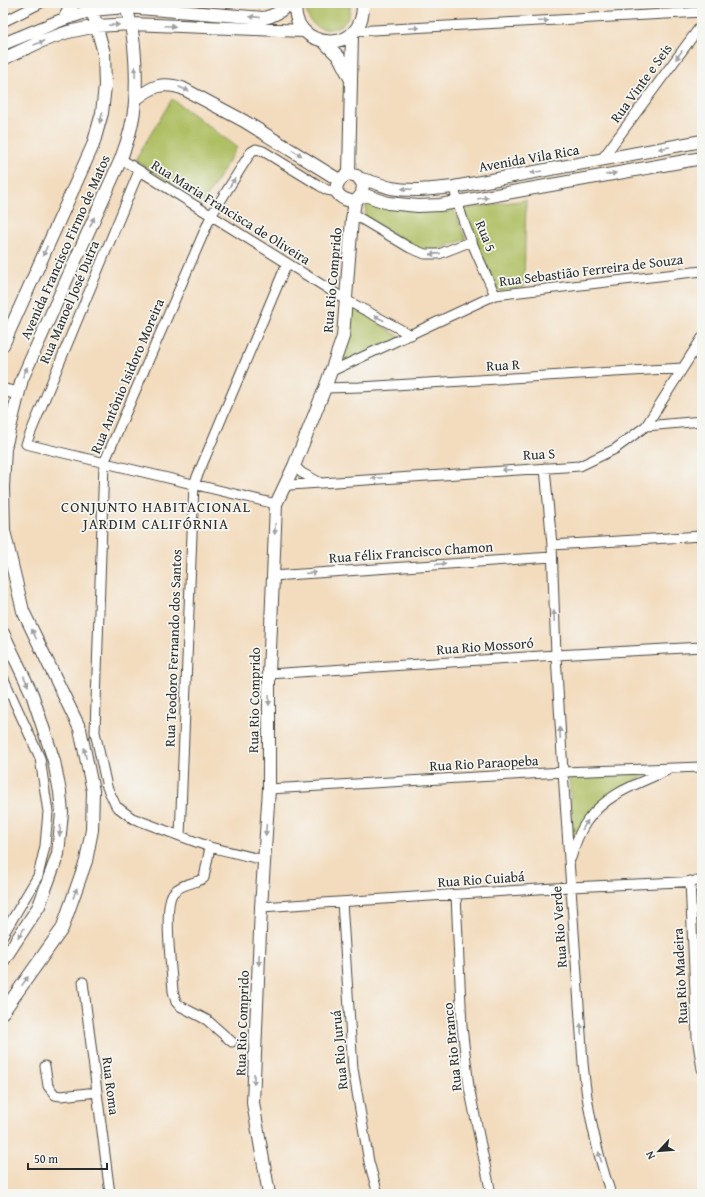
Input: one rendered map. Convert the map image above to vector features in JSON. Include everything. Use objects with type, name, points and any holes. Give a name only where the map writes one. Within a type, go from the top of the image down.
[{"type":"street","points":[[3,22],[41,3]]},
{"type":"street","points":[[64,19],[73,3]]},
{"type":"street","points":[[3,44],[91,7],[125,5],[154,6],[264,18],[277,14],[290,3]]},
{"type":"street","points":[[296,3],[296,16],[304,31],[312,38],[332,42],[343,40],[354,32],[362,18],[363,3]]},
{"type":"street","name":"Avenida Francisco Firmo de Matos","points":[[3,1012],[62,929],[86,861],[92,830],[93,791],[80,729],[23,611],[4,531],[3,487],[5,448],[22,379],[121,159],[131,127],[136,99],[136,76],[131,24],[125,5]]},
{"type":"street","name":"Avenida Francisco Firmo de Matos","points":[[3,345],[93,145],[102,113],[105,86],[104,53],[91,7]]},
{"type":"street","points":[[354,32],[702,12]]},
{"type":"street","points":[[3,59],[42,41],[68,32],[97,26],[131,24],[304,31]]},
{"type":"street","name":"Rua Vinte e Seis","points":[[602,159],[702,24]]},
{"type":"street","points":[[344,177],[352,83],[354,32]]},
{"type":"street","points":[[323,41],[339,57],[352,83]]},
{"type":"street","points":[[136,99],[149,89],[162,84],[182,88],[344,177]]},
{"type":"street","name":"Avenida Vila Rica","points":[[361,179],[391,188],[432,190],[702,141]]},
{"type":"street","name":"Rua Antônio Isidoro Moreira","points":[[264,860],[210,847],[132,818],[116,806],[107,787],[95,732],[104,463],[211,216],[251,152],[256,149],[263,151],[327,190],[337,192]]},
{"type":"street","name":"Rua Maria Francisca de Oliveira","points":[[121,159],[346,300],[411,335]]},
{"type":"street","points":[[354,206],[388,203],[402,205],[440,205],[457,203],[700,161]]},
{"type":"street","name":"Rua Manoel José Dutra","points":[[104,463],[26,444],[139,171]]},
{"type":"street","points":[[354,206],[363,184],[361,179],[353,174],[344,177],[337,184],[337,192],[340,196],[410,248],[425,254],[439,254],[472,241]]},
{"type":"street","name":"Rua 5","points":[[454,187],[457,203],[495,295]]},
{"type":"street","name":"Rua Rio Comprido","points":[[269,1194],[253,1104],[264,860],[269,790],[269,674],[276,504],[294,466],[332,371],[343,336],[354,206]]},
{"type":"street","name":"Rua Teodoro Fernando dos Santos","points":[[180,836],[194,484],[287,263]]},
{"type":"street","name":"Rua Sebastião Ferreira de Souza","points":[[332,371],[495,295],[702,271]]},
{"type":"street","name":"Rua S","points":[[284,487],[319,482],[580,466],[616,449],[646,426],[702,338]]},
{"type":"street","name":"Rua R","points":[[325,388],[683,368]]},
{"type":"street","points":[[3,390],[15,392],[19,391]]},
{"type":"street","points":[[646,426],[702,421]]},
{"type":"street","points":[[104,463],[276,504]]},
{"type":"street","points":[[294,466],[302,473],[319,482]]},
{"type":"street","name":"Rua Rio Verde","points":[[546,468],[552,545],[562,772],[586,1098],[594,1136],[611,1194]]},
{"type":"street","points":[[552,545],[702,536]]},
{"type":"street","name":"Rua Félix Francisco Chamon","points":[[272,576],[552,556]]},
{"type":"street","points":[[3,633],[32,694],[54,761],[60,792],[62,813],[58,854],[39,906],[3,961]]},
{"type":"street","name":"Rua Rio Mossoró","points":[[269,674],[702,647]]},
{"type":"street","points":[[3,677],[40,758],[48,812],[45,846],[38,876],[3,935]]},
{"type":"street","name":"Rua Rio Paraopeba","points":[[269,790],[562,772],[702,767]]},
{"type":"street","points":[[569,861],[586,822],[609,798],[671,768]]},
{"type":"street","points":[[210,847],[204,878],[200,881],[178,888],[172,893],[170,900],[168,914],[173,991],[176,1002],[180,1006],[207,1020],[232,1042]]},
{"type":"street","name":"Rua Rio Madeira","points":[[690,881],[697,1037],[702,1069]]},
{"type":"street","name":"Rua Rio Cuiabá","points":[[262,907],[570,887],[702,881]]},
{"type":"street","name":"Rua Rio Branco","points":[[456,895],[462,1027],[469,1086],[491,1194]]},
{"type":"street","name":"Rua Rio Juruá","points":[[342,902],[353,1069],[369,1162],[378,1194]]},
{"type":"street","name":"Rua Roma","points":[[83,982],[110,1194]]},
{"type":"street","points":[[45,1066],[48,1086],[55,1095],[61,1096],[97,1092]]},
{"type":"green space","points":[[307,3],[350,3],[349,15],[344,23],[337,28],[328,29],[319,27],[312,22],[307,14]]},
{"type":"green space","points":[[172,99],[237,147],[203,204],[135,160]]},
{"type":"green space","points":[[367,199],[453,208],[466,239],[426,255],[365,216]]},
{"type":"green space","points":[[526,200],[524,287],[497,291],[463,209]]},
{"type":"green space","points":[[353,307],[403,339],[336,367],[350,335]]},
{"type":"green space","points":[[655,771],[622,787],[573,842],[569,775]]},
{"type":"district","name":"CONJUNTO HABITACIONAL JARDIM CALIFÓRNIA","points":[[156,514]]}]
